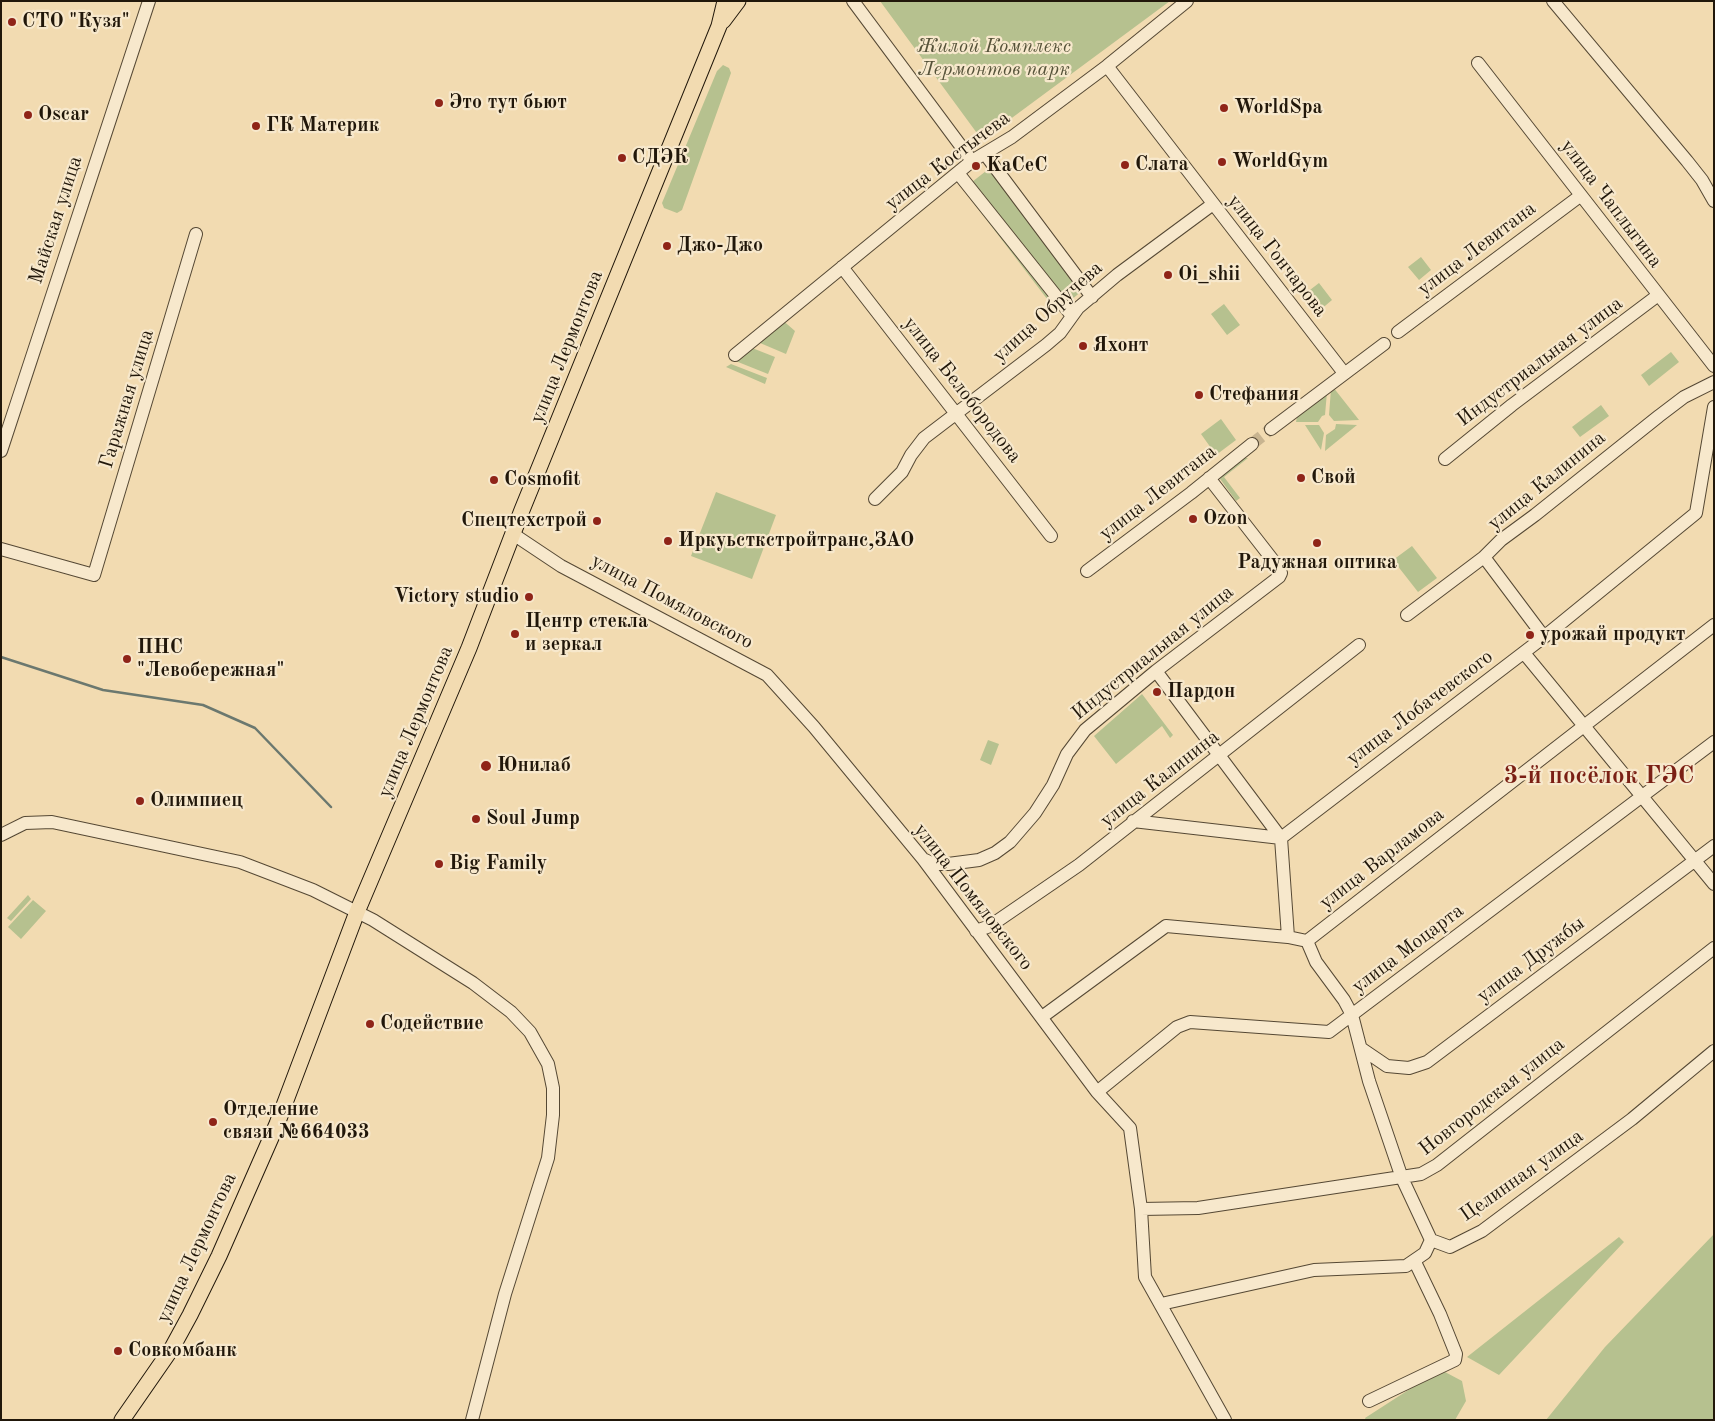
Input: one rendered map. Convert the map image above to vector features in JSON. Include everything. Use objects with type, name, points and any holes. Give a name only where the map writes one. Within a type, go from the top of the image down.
[{"type":"main road","name":"улица Лермонтова","points":[[122,1420],[172,1348],[219,1256],[277,1124],[357,912],[469,648],[513,534],[719,26],[725,1]]},
{"type":"main road","name":"улица Лермонтова","points":[[719,26],[738,1]]},
{"type":"street","name":"Майская улица","points":[[1,451],[148,1]]},
{"type":"street","points":[[853,1],[972,162]]},
{"type":"street","name":"улица Костычева","points":[[735,355],[972,162],[1107,66],[1187,1]]},
{"type":"street","points":[[1553,1],[1687,161],[1702,180],[1714,201]]},
{"type":"street","name":"улица Чаплыгина","points":[[1478,63],[1560,166],[1580,196],[1657,296],[1714,366]]},
{"type":"street","name":"улица Гончарова","points":[[1107,66],[1344,373]]},
{"type":"street","points":[[985,154],[1092,297]]},
{"type":"street","points":[[958,173],[1072,316]]},
{"type":"street","name":"улица Левитана","points":[[1398,332],[1580,196]]},
{"type":"street","name":"улица Обручева","points":[[875,499],[902,472],[911,455],[924,438],[1046,345],[1060,333],[1072,316],[1092,297],[1214,204]]},
{"type":"street","name":"Гаражная улица","points":[[1,549],[94,575],[196,234]]},
{"type":"street","name":"улица Белобородова","points":[[842,267],[1052,536]]},
{"type":"street","name":"Индустриальная улица","points":[[1446,459],[1512,405],[1657,296]]},
{"type":"street","points":[[1271,429],[1384,344]]},
{"type":"street","name":"улица Калинина","points":[[1407,615],[1484,557],[1501,540],[1659,416],[1684,398],[1714,382]]},
{"type":"street","name":"улица Лобачевского","points":[[1281,838],[1524,653],[1696,513],[1714,407]]},
{"type":"street","name":"улица Левитана","points":[[1087,570],[1252,444]]},
{"type":"street","name":"Индустриальная улица","points":[[923,860],[934,864],[948,864],[979,860],[995,854],[1010,842],[1027,824],[1054,785],[1067,754],[1082,733],[1156,671],[1279,577],[1281,573],[1271,557],[1209,478]]},
{"type":"street","name":"улица Помяловского","points":[[513,534],[561,566],[767,675],[814,727],[923,860],[1097,1092],[1132,1132],[1141,1209],[1145,1277],[1225,1420]]},
{"type":"street","points":[[1484,557],[1544,637]]},
{"type":"street","name":"улица Варламова","points":[[1307,941],[1714,624]]},
{"type":"street","name":"улица Калинина","points":[[976,930],[990,926],[1009,914],[1078,865],[1220,756],[1359,645]]},
{"type":"street","points":[[1524,653],[1714,884]]},
{"type":"street","points":[[1156,671],[1281,838],[1288,937]]},
{"type":"street","name":"улица Моцарта","points":[[1097,1092],[1177,1028],[1190,1022],[1329,1032],[1714,742]]},
{"type":"street","points":[[1133,821],[1281,838]]},
{"type":"street","points":[[1,835],[25,823],[52,822],[240,862],[313,890],[357,912],[473,983],[511,1012],[530,1032],[548,1064],[553,1088],[548,1158],[506,1294],[472,1420]]},
{"type":"street","name":"улица Дружбы","points":[[1362,1050],[1387,1066],[1409,1068],[1427,1062],[1714,846]]},
{"type":"street","points":[[1042,1017],[1166,926],[1288,937],[1307,941],[1316,962],[1344,1000],[1352,1015],[1369,1081],[1402,1178],[1431,1240],[1425,1253],[1415,1262],[1398,1268],[1314,1270],[1160,1304]]},
{"type":"street","name":"Новгородская улица","points":[[1141,1209],[1198,1208],[1421,1174],[1437,1165],[1714,948]]},
{"type":"street","name":"Целинная улица","points":[[1431,1240],[1450,1247],[1482,1231],[1632,1119],[1714,1051]]},
{"type":"street","points":[[1369,1402],[1455,1360],[1456,1354],[1440,1314],[1415,1262]]},
{"type":"green space","name":"Жилой Комплекс Лермонтов парк","points":[[880,1],[1170,1],[982,140]]},
{"type":"green space","points":[[723,65],[729,68],[731,73],[682,210],[677,213],[664,208],[662,203],[717,71]]},
{"type":"green space","points":[[995,164],[1090,284],[1057,312],[963,189]]},
{"type":"green space","points":[[1421,257],[1431,270],[1419,280],[1408,267]]},
{"type":"green space","points":[[1319,283],[1332,300],[1319,311],[1306,293]]},
{"type":"green space","points":[[1224,304],[1240,325],[1227,335],[1211,314]]},
{"type":"green space","points":[[780,318],[795,331],[786,354],[753,340]]},
{"type":"green space","points":[[747,346],[775,357],[768,374],[733,360]]},
{"type":"green space","points":[[1671,352],[1679,362],[1649,386],[1641,375]]},
{"type":"green space","points":[[731,364],[767,378],[765,384],[726,367]]},
{"type":"green space","points":[[1333,387],[1359,420],[1334,421],[1329,415],[1331,389]]},
{"type":"green space","points":[[1327,392],[1325,415],[1318,422],[1296,422],[1297,417]]},
{"type":"green space","points":[[1601,405],[1609,416],[1580,437],[1572,427]]},
{"type":"green space","points":[[1221,419],[1236,440],[1216,455],[1201,434]]},
{"type":"green space","points":[[1336,424],[1357,425],[1325,451],[1326,435],[1335,429]]},
{"type":"green space","points":[[1305,425],[1319,425],[1324,433],[1321,450]]},
{"type":"green space","points":[[1241,458],[1248,458],[1224,477],[1240,498],[1236,501],[1218,476]]},
{"type":"green space","points":[[716,492],[776,515],[752,579],[691,556]]},
{"type":"green space","points":[[1412,546],[1437,578],[1418,592],[1393,560]]},
{"type":"green space","points":[[1142,694],[1173,735],[1170,738],[1162,726],[1116,764],[1094,736]]},
{"type":"green space","points":[[988,740],[999,744],[991,765],[980,760]]},
{"type":"green space","points":[[28,895],[31,899],[11,921],[7,918]]},
{"type":"green space","points":[[33,900],[46,911],[21,939],[8,927]]},
{"type":"green space","points":[[1714,1234],[1714,1420],[1546,1420],[1605,1347]]},
{"type":"green space","points":[[1619,1237],[1624,1242],[1499,1375],[1467,1357]]},
{"type":"green space","points":[[1445,1372],[1462,1381],[1466,1401],[1455,1420],[1366,1420],[1365,1418],[1413,1387]]},
{"type":"waterway","points":[[1,657],[103,690],[203,705],[255,728],[331,807]]},
{"type":"tunnel","points":[[1252,444],[1271,429]]},
{"type":"place","name":"СТО \"Кузя\"","points":[[12,22]]},
{"type":"place","name":"Это тут бьют","points":[[439,103]]},
{"type":"place","name":"WorldSpa","points":[[1224,108]]},
{"type":"place","name":"Oscar","points":[[28,115]]},
{"type":"place","name":"ГК Материк","points":[[256,126]]},
{"type":"place","name":"СДЭК","points":[[622,158]]},
{"type":"place","name":"WorldGym","points":[[1222,162]]},
{"type":"place","name":"Слата","points":[[1125,165]]},
{"type":"place","name":"KaCeC","points":[[976,166]]},
{"type":"place","name":"Джо-Джо","points":[[667,246]]},
{"type":"place","name":"Oi_shii","points":[[1168,275]]},
{"type":"place","name":"Яхонт","points":[[1083,346]]},
{"type":"place","name":"Стефания","points":[[1199,395]]},
{"type":"place","name":"Свой","points":[[1301,478]]},
{"type":"place","name":"Cosmofit","points":[[494,480]]},
{"type":"place","name":"Ozon","points":[[1193,519]]},
{"type":"place","name":"Спецтехстрой","points":[[597,521]]},
{"type":"place","name":"Иркуьсткстройтранс,ЗАО","points":[[668,541]]},
{"type":"place","name":"Радужная оптика","points":[[1317,543]]},
{"type":"place","name":"Victory studio","points":[[529,597]]},
{"type":"place","name":"Центр стекла и зеркал","points":[[515,634]]},
{"type":"place","name":"урожай продукт","points":[[1530,635]]},
{"type":"place","name":"ПНС \"Левобережная\"","points":[[127,659]]},
{"type":"place","name":"Пардон","points":[[1157,692]]},
{"type":"place","name":"Юнилаб","points":[[486,766]]},
{"type":"place","name":"Олимпиец","points":[[140,801]]},
{"type":"place","name":"Soul Jump","points":[[476,819]]},
{"type":"place","name":"Big Family","points":[[439,864]]},
{"type":"place","name":"Содействие","points":[[370,1024]]},
{"type":"place","name":"Отделение связи №664033","points":[[213,1122]]},
{"type":"place","name":"Совкомбанк","points":[[118,1351]]},
{"type":"district","name":"3-й посёлок ГЭС","points":[[1599,776]]}]
